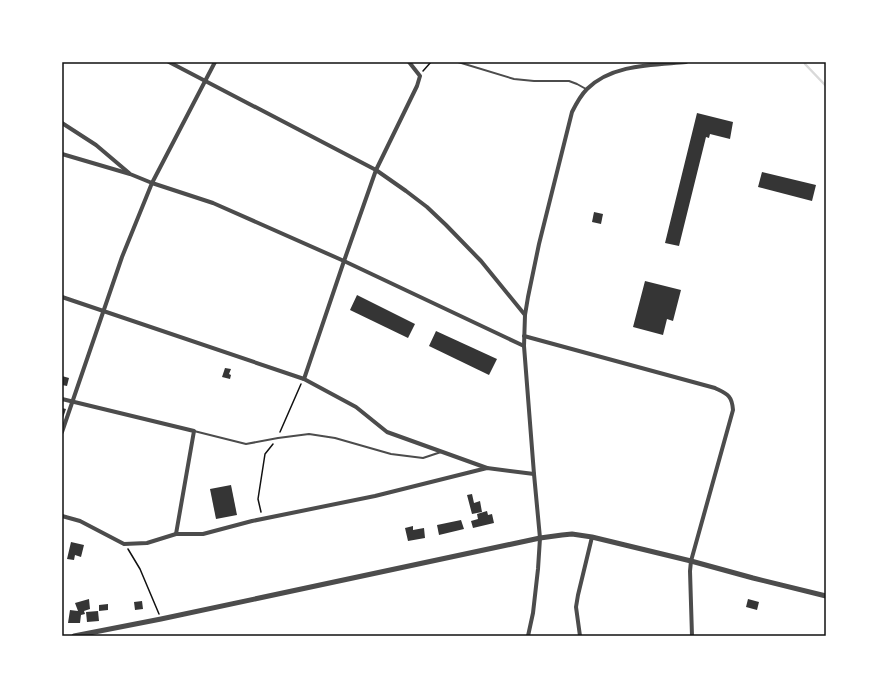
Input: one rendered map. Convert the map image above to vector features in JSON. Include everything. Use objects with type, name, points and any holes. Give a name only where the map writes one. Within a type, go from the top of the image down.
[{"type":"street","points":[[169,62],[376,170],[422,203],[446,225],[481,261],[525,316]]},
{"type":"street","points":[[62,432],[122,257],[152,183],[215,62]]},
{"type":"street","points":[[304,379],[376,170],[417,86],[420,76],[409,62]]},
{"type":"street","points":[[528,636],[533,613],[540,538],[524,346],[525,316],[528,296],[572,112],[580,97],[587,89],[601,78],[617,71],[643,66],[686,62]]},
{"type":"street","points":[[62,123],[96,145],[130,174]]},
{"type":"street","points":[[62,154],[130,174],[152,183],[213,203],[344,260],[524,346]]},
{"type":"street","points":[[62,298],[304,379],[356,406],[387,432],[488,468],[534,474]]},
{"type":"street","points":[[524,336],[715,388],[728,394],[733,402],[733,410],[691,561],[692,636]]},
{"type":"street","points":[[62,399],[194,431],[176,534]]},
{"type":"street","points":[[62,516],[80,521],[124,544],[147,543],[176,534],[203,534],[262,519],[374,496],[488,468]]},
{"type":"street","points":[[74,636],[161,620],[540,538],[572,534],[691,561],[826,596]]},
{"type":"street","points":[[580,636],[576,607],[592,538]]},
{"type":"lane","points":[[458,62],[514,79],[534,81],[569,81],[587,89]]},
{"type":"lane","points":[[194,431],[246,444],[309,434],[335,438],[391,454],[423,458],[442,452]]},
{"type":"path","points":[[420,76],[431,62]]},
{"type":"path","points":[[262,519],[258,499],[265,454],[278,438],[304,379]]},
{"type":"path","points":[[124,544],[140,569],[161,620]]},
{"type":"building","points":[[697,113],[733,122],[730,139],[710,134],[709,138],[706,137],[679,246],[665,243]]},
{"type":"building","points":[[762,172],[816,185],[812,201],[758,187]]},
{"type":"building","points":[[594,212],[603,214],[601,224],[592,222]]},
{"type":"building","points":[[645,281],[681,290],[673,321],[667,319],[663,335],[633,327]]},
{"type":"building","points":[[357,295],[415,324],[408,338],[350,310]]},
{"type":"building","points":[[436,331],[497,359],[489,375],[429,346]]},
{"type":"building","points":[[225,368],[231,369],[229,374],[231,375],[230,379],[222,377]]},
{"type":"building","points":[[62,376],[69,378],[67,386],[62,385]]},
{"type":"building","points":[[62,408],[66,409],[62,421]]},
{"type":"building","points":[[231,485],[237,515],[216,519],[210,489]]},
{"type":"building","points":[[472,494],[474,503],[480,501],[482,512],[472,514],[467,495]]},
{"type":"building","points":[[487,511],[488,515],[492,514],[494,523],[473,528],[471,521],[478,519],[477,514]]},
{"type":"building","points":[[461,520],[464,529],[439,535],[437,525]]},
{"type":"building","points":[[413,526],[413,530],[424,528],[425,538],[408,541],[405,528]]},
{"type":"building","points":[[71,542],[84,545],[81,557],[75,555],[74,560],[67,559]]},
{"type":"building","points":[[89,599],[90,609],[84,611],[85,614],[81,615],[80,623],[68,623],[70,610],[78,611],[75,603]]},
{"type":"building","points":[[748,599],[759,602],[757,610],[746,607]]},
{"type":"building","points":[[142,601],[143,609],[135,610],[134,602]]},
{"type":"building","points":[[108,604],[108,610],[99,611],[99,605]]},
{"type":"building","points":[[98,611],[99,621],[87,622],[86,612]]},
{"type":"waterway","points":[[805,64],[826,86]]}]
